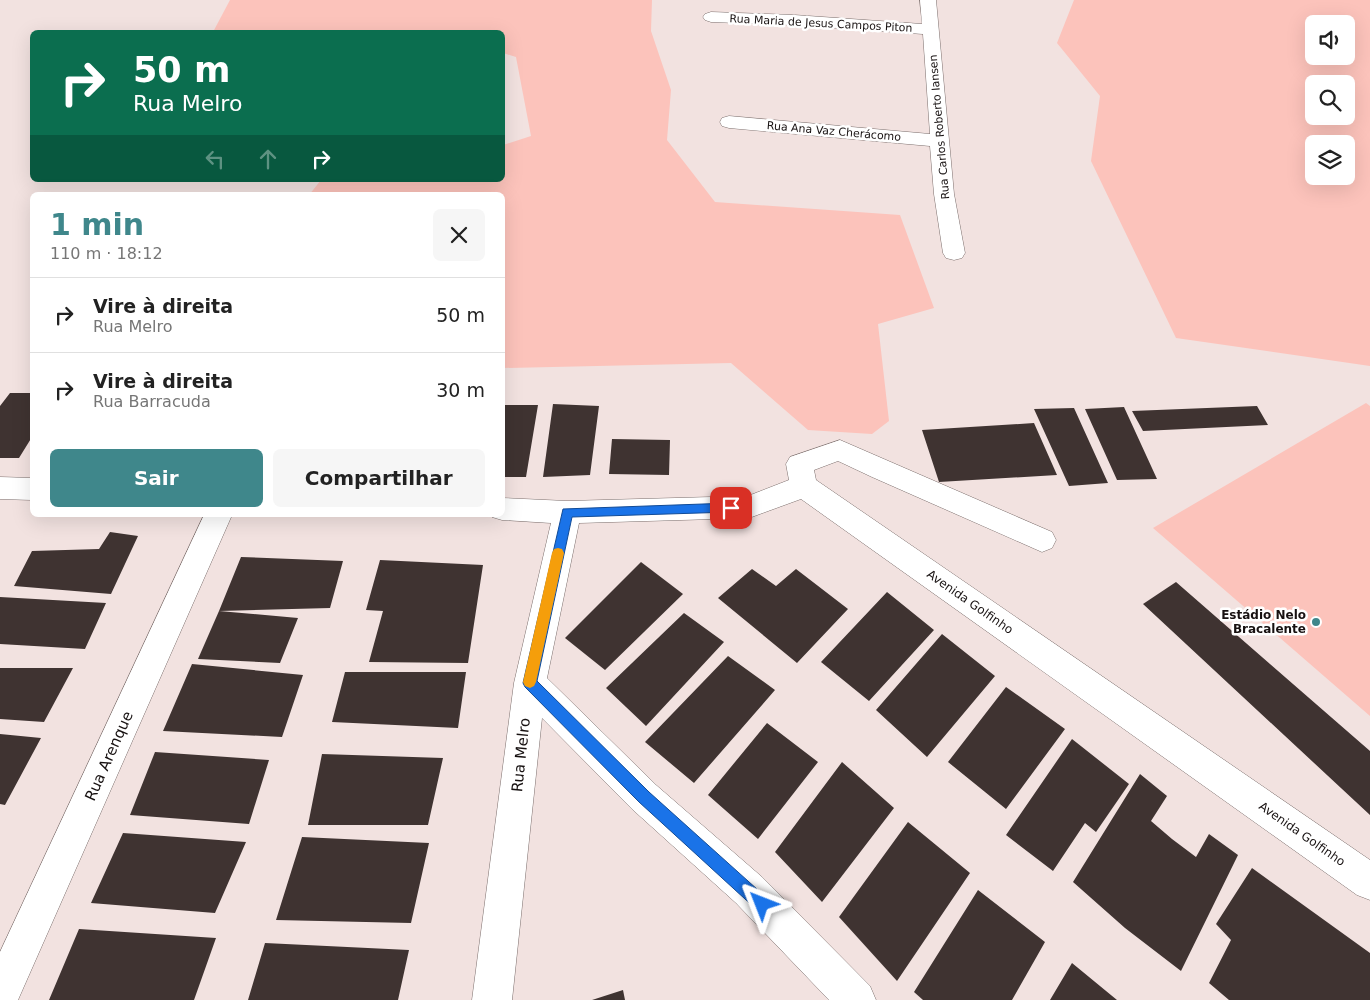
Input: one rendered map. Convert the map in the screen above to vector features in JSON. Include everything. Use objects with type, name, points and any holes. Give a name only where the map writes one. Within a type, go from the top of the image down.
[{"type":"street","name":"Rua Carlos Roberto Iansen","points":[[928,0],[944,194],[954,254]]},
{"type":"street","name":"Rua Maria de Jesus Campos Piton","points":[[711,17],[794,20],[931,30]]},
{"type":"street","name":"Rua Ana Vaz Cherácomo","points":[[729,122],[939,140]]},
{"type":"street","points":[[505,509],[567,512],[749,507],[804,486],[799,464],[840,450],[881,470],[1042,540]]},
{"type":"street","name":"Avenida Golfinho","points":[[804,486],[1370,882]]},
{"type":"street","points":[[0,488],[30,489]]},
{"type":"street","name":"Rua Melro","points":[[492,1000],[530,683],[567,512]]},
{"type":"street","name":"Rua Arenque","points":[[0,996],[217,517]]},
{"type":"street","points":[[530,683],[644,797],[749,890],[856,1000]]},
{"type":"shaded area","points":[[230,0],[652,0],[651,31],[671,90],[667,140],[715,202],[900,215],[934,308],[878,324],[889,421],[872,434],[808,430],[731,363],[505,368],[505,192],[311,192],[319,182],[505,182],[505,144],[531,136],[516,57],[505,54],[505,30],[214,30]]},
{"type":"shaded area","points":[[1074,0],[1370,0],[1370,366],[1176,338],[1091,161],[1100,96],[1057,43]]},
{"type":"shaded area","name":"Estádio Nelo Bracalente","points":[[1366,403],[1370,406],[1370,716],[1153,528]]},
{"type":"building","points":[[10,393],[30,393],[30,440],[19,458],[0,458],[0,406]]},
{"type":"building","points":[[553,404],[599,406],[590,475],[543,477]]},
{"type":"building","points":[[505,405],[538,405],[526,477],[505,477]]},
{"type":"building","points":[[1257,406],[1268,425],[1143,431],[1132,411]]},
{"type":"building","points":[[1124,407],[1157,479],[1117,480],[1085,409]]},
{"type":"building","points":[[1074,408],[1108,483],[1069,486],[1034,409]]},
{"type":"building","points":[[1034,423],[1057,475],[939,482],[922,430]]},
{"type":"building","points":[[612,439],[670,440],[669,475],[609,474]]},
{"type":"building","points":[[110,532],[138,536],[111,594],[14,586],[32,551],[99,549]]},
{"type":"building","points":[[241,557],[343,561],[330,608],[219,611]]},
{"type":"building","points":[[380,560],[483,565],[468,663],[369,662],[383,611],[366,610]]},
{"type":"building","points":[[641,562],[683,594],[605,670],[565,638]]},
{"type":"building","points":[[752,569],[776,586],[796,569],[848,609],[797,663],[718,598]]},
{"type":"building","points":[[1176,582],[1370,751],[1370,815],[1143,604]]},
{"type":"building","points":[[887,592],[934,630],[869,701],[821,662]]},
{"type":"building","points":[[0,597],[106,603],[85,649],[0,644]]},
{"type":"building","points":[[219,611],[298,618],[280,663],[198,659]]},
{"type":"building","points":[[684,613],[724,642],[646,726],[606,688]]},
{"type":"building","points":[[942,634],[995,676],[927,757],[876,710]]},
{"type":"building","points":[[728,656],[775,690],[694,783],[645,742]]},
{"type":"building","points":[[192,664],[303,675],[282,737],[163,731]]},
{"type":"building","points":[[0,668],[73,668],[44,722],[0,719]]},
{"type":"building","points":[[345,672],[466,672],[458,728],[332,722]]},
{"type":"building","points":[[1006,687],[1065,729],[1006,809],[948,762]]},
{"type":"building","points":[[767,723],[818,762],[758,839],[708,795]]},
{"type":"building","points":[[0,734],[41,738],[5,805],[0,804]]},
{"type":"building","points":[[1072,739],[1129,784],[1096,832],[1085,823],[1053,871],[1006,835]]},
{"type":"building","points":[[155,752],[269,760],[249,824],[130,815]]},
{"type":"building","points":[[322,754],[443,758],[428,825],[308,825]]},
{"type":"building","points":[[842,762],[894,808],[822,902],[775,852]]},
{"type":"building","points":[[1140,774],[1167,796],[1151,821],[1172,839],[1196,857],[1209,834],[1238,855],[1181,971],[1125,928],[1073,882]]},
{"type":"building","points":[[908,822],[970,873],[897,981],[839,917]]},
{"type":"building","points":[[123,833],[246,842],[215,913],[91,903]]},
{"type":"building","points":[[302,837],[429,843],[411,923],[276,920]]},
{"type":"building","points":[[1252,868],[1370,953],[1370,1000],[1229,1000],[1209,983],[1231,940],[1216,924]]},
{"type":"building","points":[[978,890],[1045,942],[1012,1000],[923,1000],[914,992]]},
{"type":"building","points":[[79,929],[216,938],[194,1000],[49,1000]]},
{"type":"building","points":[[265,943],[409,950],[398,1000],[248,1000]]},
{"type":"building","points":[[1072,963],[1117,1000],[1050,1000]]},
{"type":"building","points":[[623,990],[625,1000],[592,1000]]},
{"type":"slow traffic","points":[[530,682],[558,553]]},
{"type":"place","name":"Estádio Nelo Bracalente","points":[[1316,622]]},
{"type":"route","points":[[731,508],[567,512],[530,683],[644,797],[749,890],[762,904]]}]
